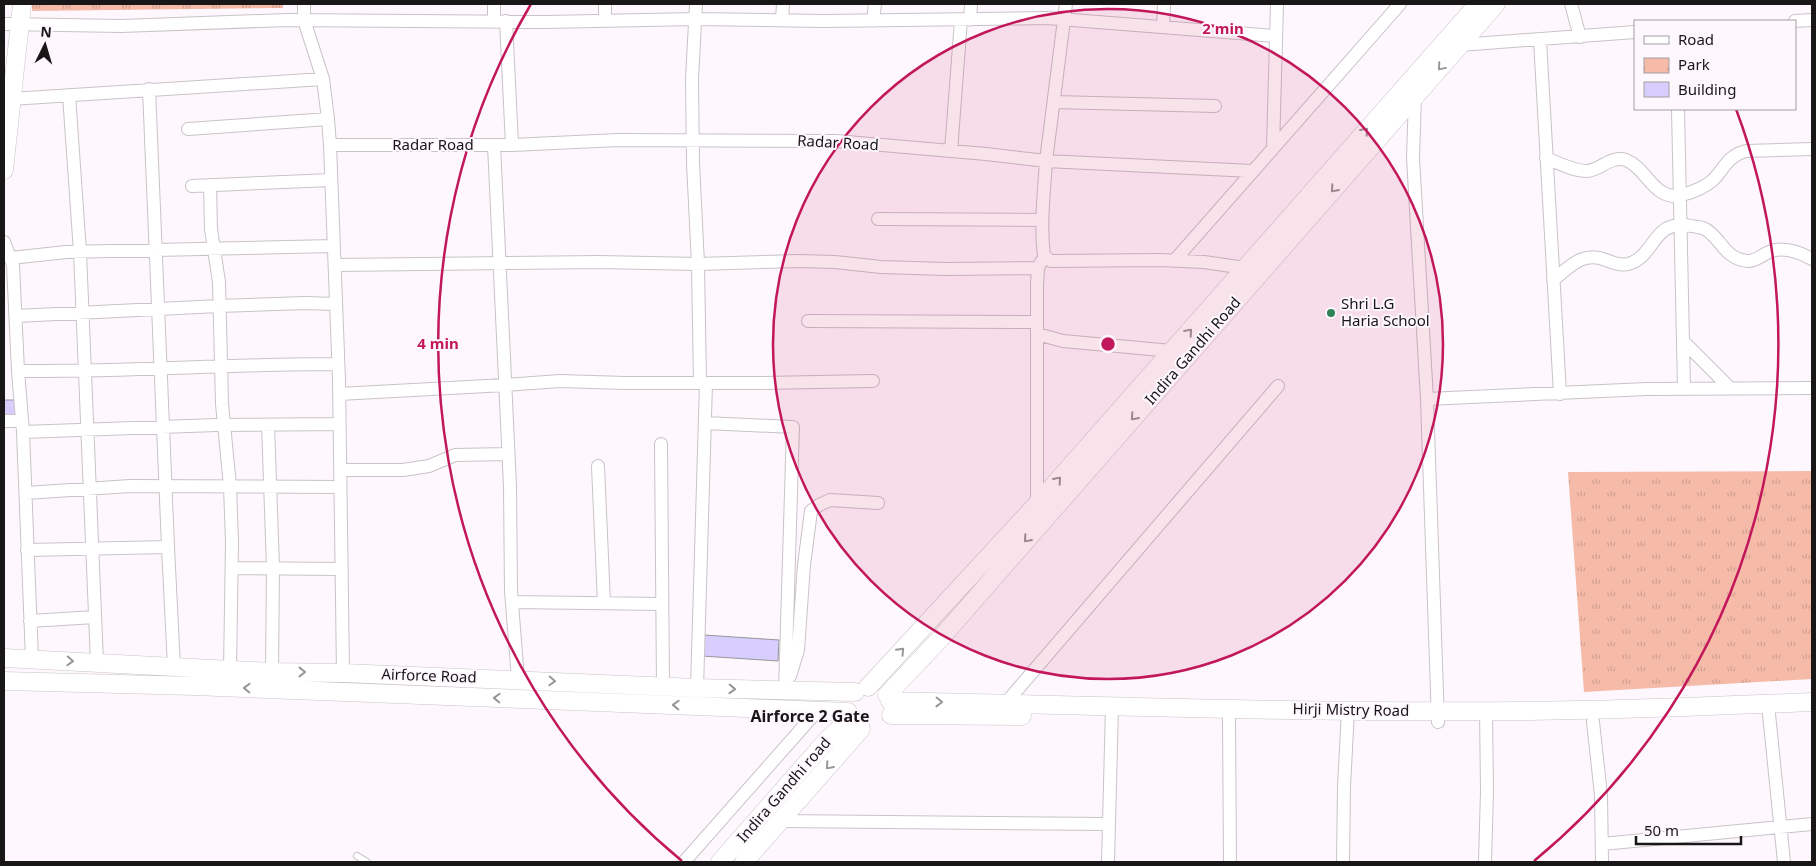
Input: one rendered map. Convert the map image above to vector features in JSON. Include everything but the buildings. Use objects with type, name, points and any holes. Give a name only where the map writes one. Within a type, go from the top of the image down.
[{"type":"main road","points":[[4,170],[11,99],[12,25],[22,4]]},
{"type":"main road","name":"Indira Gandhi Road","points":[[873,716],[1409,92],[1440,47],[1478,4]]},
{"type":"main road","name":"Indira Gandhi Road","points":[[862,689],[1037,504],[1245,268],[1409,92],[1460,45],[1496,4]]},
{"type":"main road","points":[[1440,47],[1460,45]]},
{"type":"main road","name":"Airforce Road","points":[[4,658],[272,672],[518,679],[697,688],[862,689]]},
{"type":"main road","name":"Airforce Road","points":[[4,681],[818,710],[873,716]]},
{"type":"main road","points":[[875,687],[873,716],[850,697],[862,689],[875,687]]},
{"type":"main road","name":"Hirji Mistry Road","points":[[873,716],[1112,713],[1438,716],[1593,722],[1768,710],[1812,702]]},
{"type":"main road","name":"Hirji Mistry Road","points":[[873,716],[1005,704],[1112,713],[1229,719],[1348,715]]},
{"type":"main road","name":"Hirji Mistry Road","points":[[1486,717],[1679,708],[1768,710],[1812,714]]},
{"type":"main road","name":"Indira Gandhi road","points":[[744,862],[873,716]]},
{"type":"main road","name":"Indira Gandhi road","points":[[720,862],[827,740],[873,716]]},
{"type":"street","points":[[304,4],[304,20],[322,78],[330,145],[341,470],[343,673]]},
{"type":"street","points":[[494,4],[500,21],[512,145]]},
{"type":"street","points":[[605,4],[605,20]]},
{"type":"street","points":[[696,4],[692,79],[693,140],[705,423],[697,688]]},
{"type":"street","points":[[782,20],[783,4]]},
{"type":"street","points":[[873,21],[875,4]]},
{"type":"street","points":[[951,151],[966,20],[971,4]]},
{"type":"street","points":[[1037,504],[1038,268],[1044,256],[1041,220],[1046,161],[1066,4]]},
{"type":"street","points":[[1162,26],[1164,4]]},
{"type":"street","points":[[1273,148],[1277,4]]},
{"type":"street","points":[[1174,261],[1400,4]]},
{"type":"street","points":[[1571,4],[1580,37]]},
{"type":"street","points":[[12,25],[121,26],[304,20],[696,19],[873,21],[1064,19],[1276,36]]},
{"type":"street","points":[[1796,21],[1812,20],[1812,27]]},
{"type":"street","points":[[1460,45],[1634,32]]},
{"type":"street","points":[[1540,40],[1560,394]]},
{"type":"street","points":[[11,99],[322,78]]},
{"type":"street","points":[[150,89],[174,667]]},
{"type":"street","points":[[1409,92],[1428,399],[1438,716]]},
{"type":"street","points":[[69,94],[80,252],[97,663]]},
{"type":"street","points":[[1054,102],[1214,106]]},
{"type":"street","points":[[1678,110],[1684,389]]},
{"type":"street","points":[[188,129],[328,119]]},
{"type":"street","name":"Radar Road","points":[[330,145],[512,145],[618,140],[836,141],[1046,161],[1252,171]]},
{"type":"street","points":[[494,145],[508,454],[512,602],[518,679]]},
{"type":"street","points":[[1546,158],[1585,171],[1594,170],[1613,160],[1622,159],[1629,161],[1638,168],[1655,188],[1663,193],[1680,195],[1701,188],[1712,181],[1731,157],[1737,154],[1746,151],[1812,150]]},
{"type":"street","points":[[192,186],[331,180]]},
{"type":"street","points":[[210,186],[214,249],[219,282],[224,425],[230,486],[232,568],[230,670]]},
{"type":"street","points":[[878,219],[1041,220]]},
{"type":"street","points":[[1553,280],[1580,259],[1591,256],[1615,264],[1627,264],[1636,261],[1666,228],[1680,224],[1704,228],[1730,254],[1740,260],[1750,261],[1777,249],[1788,250],[1812,259]]},
{"type":"street","points":[[4,242],[13,265],[26,493],[32,659]]},
{"type":"street","points":[[11,258],[80,252],[334,246]]},
{"type":"street","points":[[1044,256],[1051,261],[1063,262],[1174,261],[1204,262],[1245,268]]},
{"type":"street","points":[[335,265],[599,262],[698,264],[799,261],[835,262],[881,267],[945,269],[1038,268]]},
{"type":"street","points":[[16,316],[219,306],[305,303],[336,304]]},
{"type":"street","points":[[808,321],[1037,328],[1062,341],[1172,351]]},
{"type":"street","points":[[1683,341],[1731,389]]},
{"type":"street","points":[[18,371],[85,372],[222,366],[338,364]]},
{"type":"street","points":[[339,394],[560,381],[703,383],[873,381]]},
{"type":"street","points":[[1005,704],[1278,386]]},
{"type":"street","points":[[1428,399],[1684,389],[1812,388]]},
{"type":"street","points":[[4,421],[22,426],[87,430],[224,425],[339,424]]},
{"type":"street","points":[[705,423],[793,428],[785,690]]},
{"type":"street","points":[[268,425],[273,567],[272,672]]},
{"type":"street","points":[[661,444],[663,686]]},
{"type":"street","points":[[341,470],[403,470],[429,466],[455,455],[508,454]]},
{"type":"street","points":[[598,466],[604,603]]},
{"type":"street","points":[[26,493],[166,486],[340,487]]},
{"type":"street","points":[[785,690],[798,650],[804,565],[811,512],[818,505],[830,500],[878,503]]},
{"type":"street","points":[[27,550],[168,547]]},
{"type":"street","points":[[232,568],[342,569]]},
{"type":"street","points":[[512,602],[662,604]]},
{"type":"street","points":[[30,621],[95,617]]},
{"type":"street","points":[[684,862],[818,710]]},
{"type":"street","points":[[1768,710],[1782,826],[1784,862]]},
{"type":"street","points":[[1108,862],[1112,713]]},
{"type":"street","points":[[1343,862],[1344,787],[1348,715]]},
{"type":"street","points":[[1485,862],[1487,791],[1486,717]]},
{"type":"street","points":[[1229,719],[1230,862]]},
{"type":"street","points":[[1593,722],[1599,768],[1602,862]]},
{"type":"street","points":[[780,821],[1109,824]]},
{"type":"street","points":[[1602,844],[1812,824]]},
{"type":"lane","points":[[357,856],[367,862]]},
{"type":"green space","points":[[32,4],[283,4],[283,8],[32,11]]},
{"type":"green space","points":[[1812,471],[1812,679],[1584,692],[1568,472]]},
{"type":"place","name":"Shri L.G Haria School","points":[[1331,313]]},
{"type":"district","name":"Airforce 2 Gate","points":[[810,716]]}]
